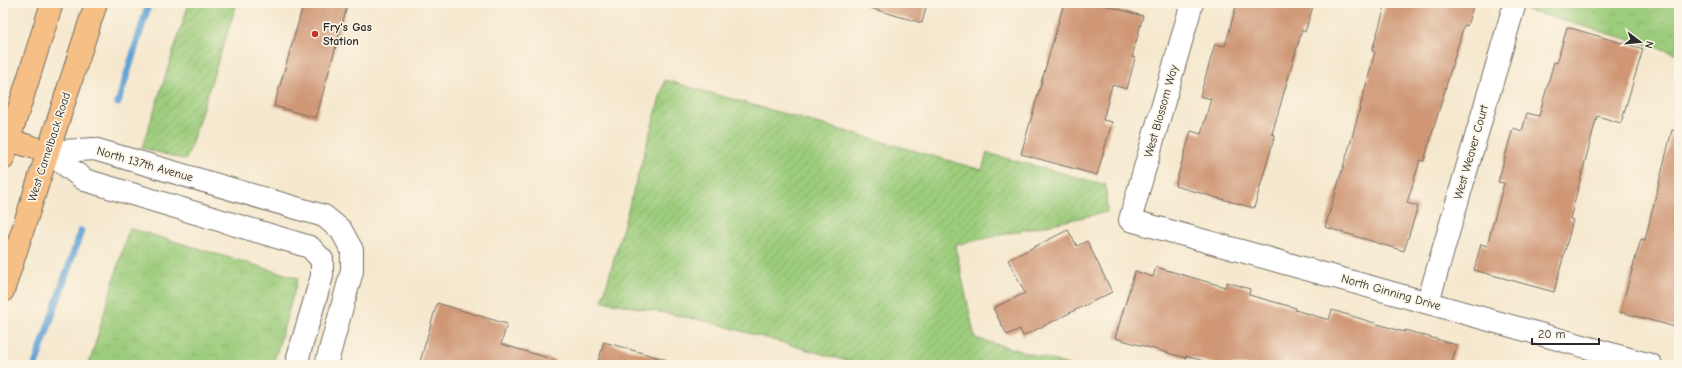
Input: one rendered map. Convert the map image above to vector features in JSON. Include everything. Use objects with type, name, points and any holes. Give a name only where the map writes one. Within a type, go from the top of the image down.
[{"type":"main road","points":[[48,152],[6,150],[52,3]]},
{"type":"main road","name":"West Camelback Road","points":[[3,291],[96,3]]},
{"type":"street","name":"West Blossom Way","points":[[1130,220],[1192,3]]},
{"type":"street","name":"West Weaver Court","points":[[1428,302],[1515,3]]},
{"type":"street","name":"North 137th Avenue","points":[[48,152],[94,149],[324,216],[342,230],[352,250]]},
{"type":"street","points":[[48,152],[85,180],[310,247],[322,260],[322,276],[304,333],[298,357],[299,365]]},
{"type":"street","name":"North Ginning Drive","points":[[1130,220],[1652,365]]},
{"type":"street","points":[[322,260],[352,250],[352,271],[326,365]]},
{"type":"street","points":[[304,333],[333,340]]},
{"type":"green space","points":[[189,3],[237,3],[186,160],[142,148]]},
{"type":"green space","points":[[1502,3],[1679,3],[1679,54]]},
{"type":"green space","points":[[665,80],[982,170],[987,153],[1106,185],[1107,212],[955,245],[975,338],[1069,365],[861,365],[706,321],[602,301]]},
{"type":"green space","points":[[129,228],[298,278],[273,365],[89,365]]},
{"type":"building","points":[[304,3],[348,3],[316,118],[274,106]]},
{"type":"building","points":[[871,3],[927,3],[922,23],[870,8]]},
{"type":"building","points":[[1064,3],[1097,3],[1143,16],[1132,57],[1135,58],[1127,89],[1112,85],[1103,120],[1112,122],[1097,175],[1021,154]]},
{"type":"building","points":[[1237,3],[1314,3],[1305,32],[1302,30],[1272,134],[1275,135],[1254,208],[1175,186],[1191,131],[1201,134],[1211,99],[1200,96],[1215,44],[1225,46]]},
{"type":"building","points":[[1386,3],[1474,3],[1467,26],[1464,25],[1424,161],[1420,160],[1407,203],[1418,206],[1404,251],[1325,227],[1351,141],[1375,52],[1372,51]]},
{"type":"building","points":[[1567,27],[1643,49],[1621,123],[1597,116],[1570,219],[1573,220],[1554,292],[1474,270],[1481,244],[1487,246],[1504,183],[1498,182],[1513,128],[1522,131],[1527,113],[1539,116],[1554,62],[1557,63]]},
{"type":"building","points":[[1672,130],[1679,131],[1679,328],[1620,312],[1641,239],[1645,240]]},
{"type":"building","points":[[1068,230],[1077,246],[1087,241],[1112,292],[1023,336],[1020,329],[1007,335],[993,308],[1025,293],[1008,260]]},
{"type":"building","points":[[1156,267],[1225,287],[1227,282],[1250,289],[1249,295],[1296,308],[1295,310],[1329,320],[1332,310],[1404,332],[1405,330],[1457,345],[1451,365],[1218,365],[1186,356],[1186,358],[1115,338],[1135,271],[1153,277]]},
{"type":"building","points":[[437,303],[507,324],[501,344],[555,360],[555,365],[419,365]]},
{"type":"building","points":[[604,342],[667,360],[667,365],[597,365]]},
{"type":"waterway","points":[[118,103],[149,3]]},
{"type":"waterway","points":[[35,365],[81,231]]},
{"type":"place","name":"Fry's Gas Station","points":[[315,34]]}]
